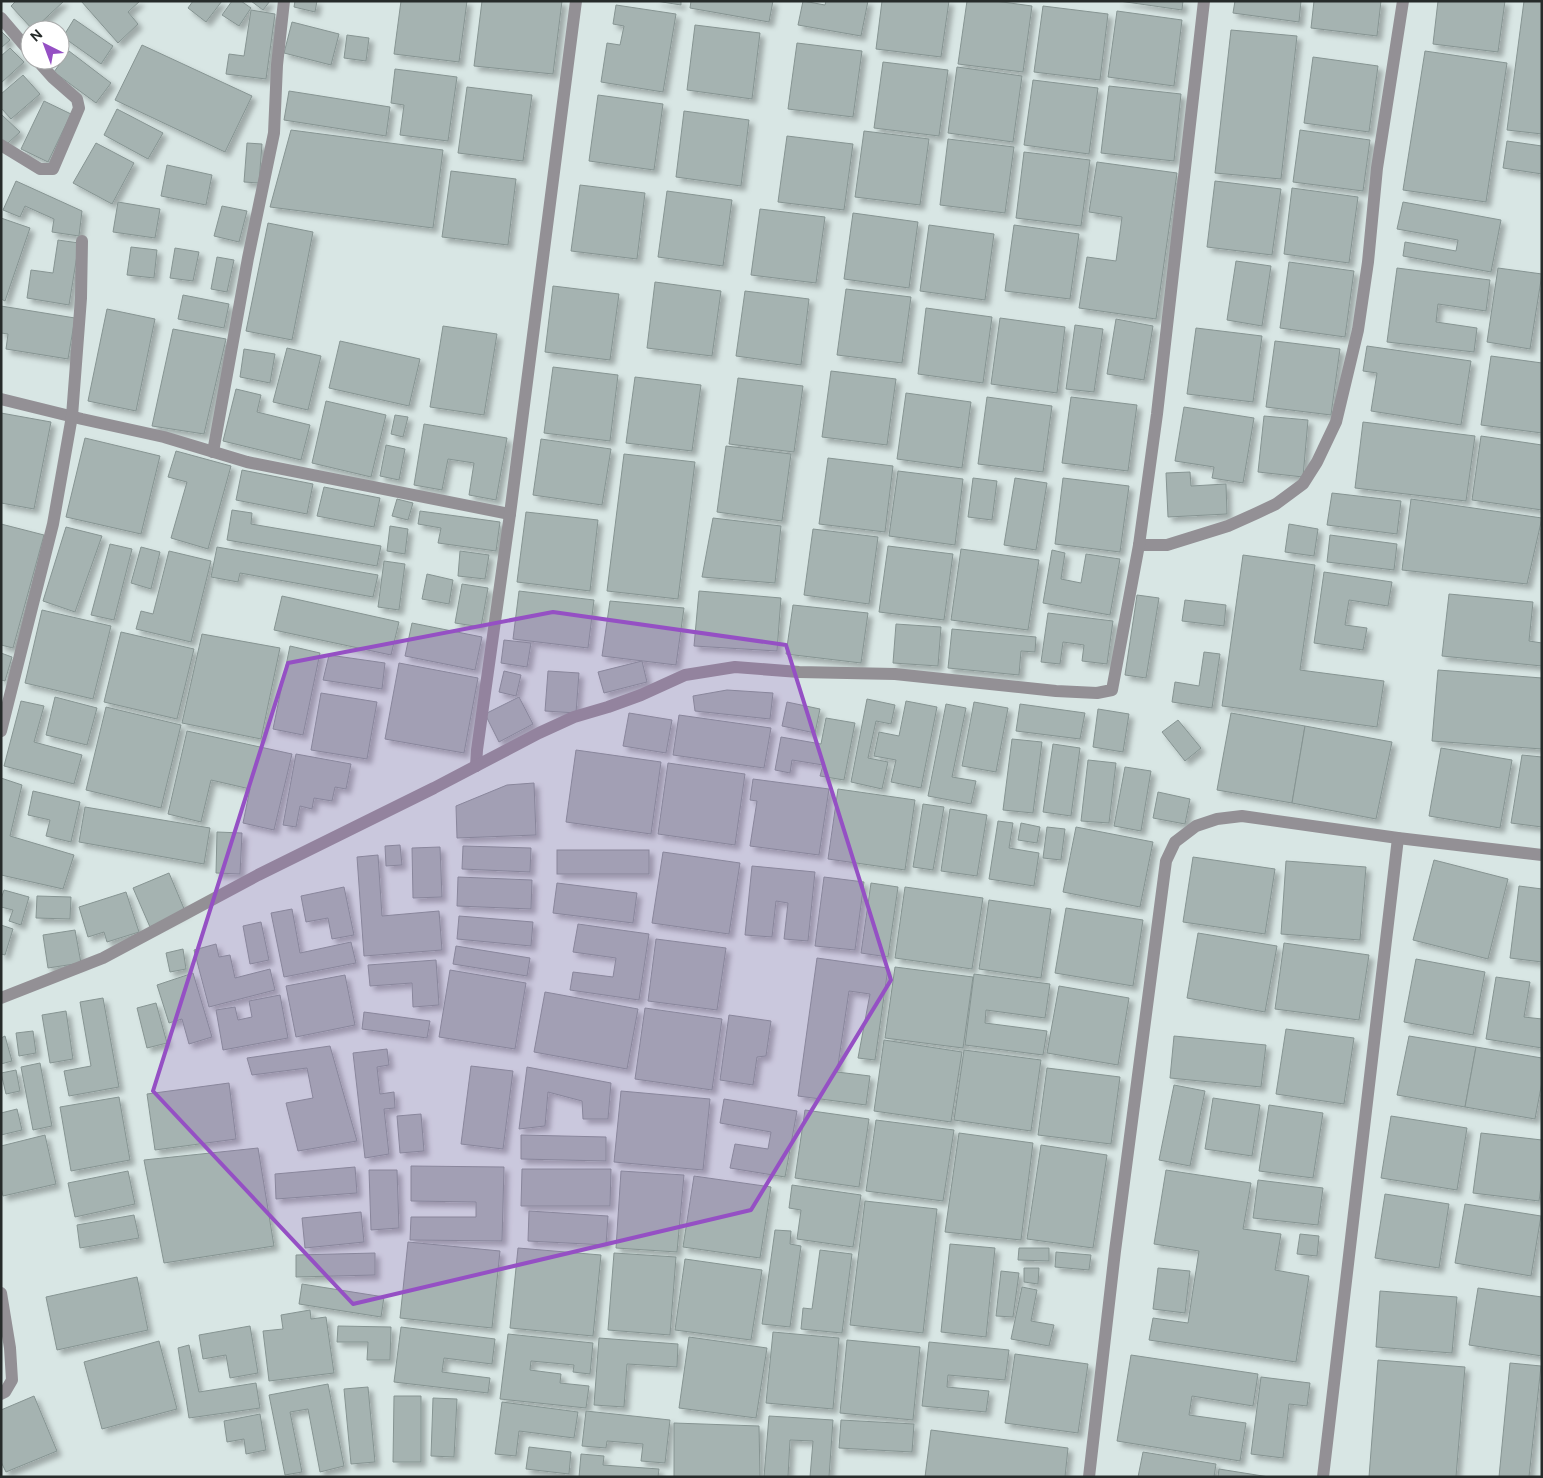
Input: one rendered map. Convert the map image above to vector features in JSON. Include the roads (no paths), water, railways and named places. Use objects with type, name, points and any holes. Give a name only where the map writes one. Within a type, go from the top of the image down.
[{"type":"street","points":[[213,452],[248,258],[274,133],[277,65],[284,1]]},
{"type":"street","points":[[476,766],[476,750],[510,514],[576,1]]},
{"type":"street","points":[[1,998],[103,958],[250,880],[539,733],[574,717],[608,707],[641,694],[685,674],[734,667],[799,672],[896,674],[1056,691],[1097,693],[1112,690],[1139,545],[1204,1]]},
{"type":"street","points":[[1139,545],[1167,545],[1228,526],[1257,513],[1276,504],[1303,484],[1317,462],[1336,422],[1358,330],[1368,262],[1378,168],[1403,1]]},
{"type":"street","points":[[1,18],[20,40]]},
{"type":"street","points":[[1,145],[40,169],[53,169],[79,108],[77,99],[46,70]]},
{"type":"street","points":[[1,731],[53,524],[72,416],[81,298],[82,241]]},
{"type":"street","points":[[1,399],[164,437],[248,462],[510,514]]},
{"type":"street","points":[[1089,1477],[1116,1242],[1166,861],[1175,842],[1196,826],[1217,819],[1242,816],[1398,838],[1542,855]]},
{"type":"street","points":[[1323,1477],[1398,838]]},
{"type":"street","points":[[1,1293],[10,1348],[12,1380],[5,1392],[1,1394]]}]
